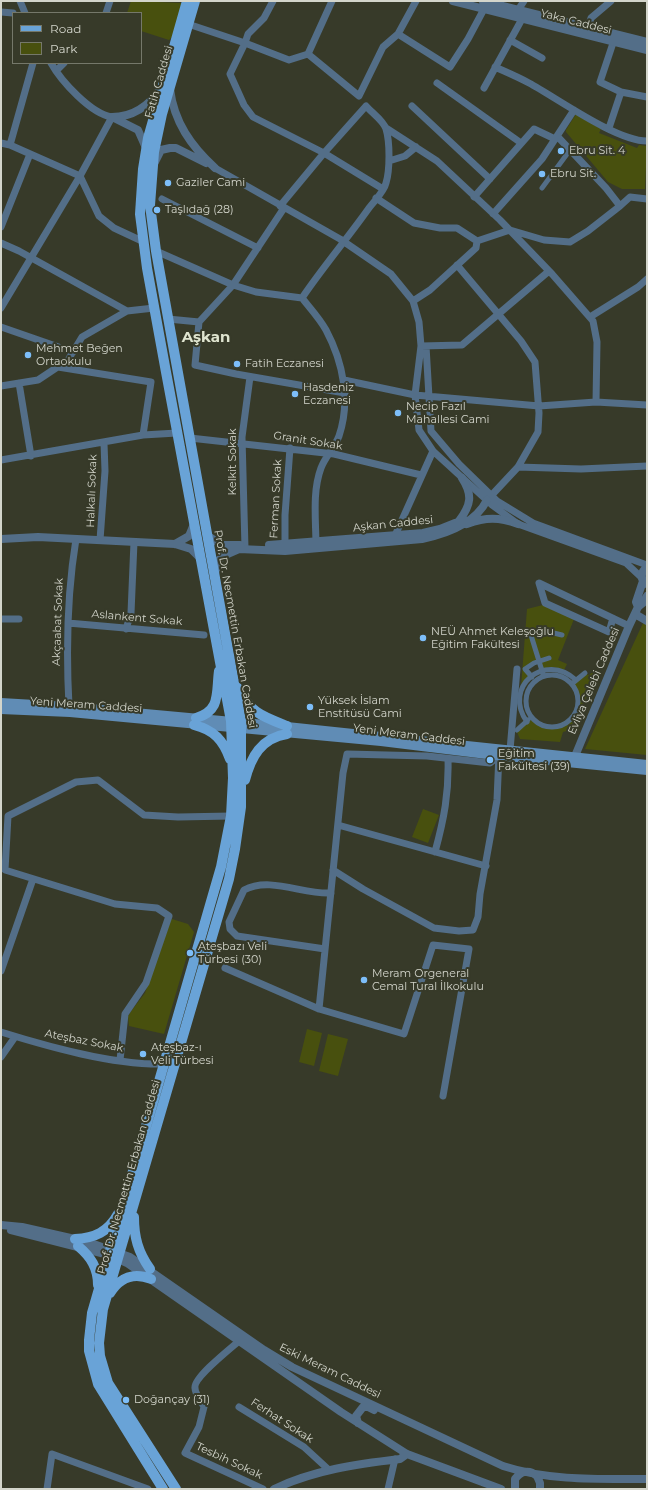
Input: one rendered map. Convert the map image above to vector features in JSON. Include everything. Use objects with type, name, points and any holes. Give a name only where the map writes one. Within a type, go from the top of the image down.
[{"type":"main road","name":"Fatih Caddesi","points":[[147,169],[158,128],[166,86],[187,1]]},
{"type":"main road","name":"Fatih Caddesi","points":[[147,169],[146,148],[195,1]]},
{"type":"main road","name":"Prof. Dr. Necmettin Erbakan Caddesi","points":[[147,169],[140,214],[154,308],[220,663],[236,725],[232,766],[231,816],[220,867],[124,1206],[99,1331],[99,1350],[108,1383],[176,1489]]},
{"type":"main road","name":"Prof. Dr. Necmettin Erbakan Caddesi","points":[[147,169],[151,218],[156,251],[232,679],[242,791],[237,837],[229,879],[134,1205],[98,1294],[92,1313],[89,1340],[94,1373],[105,1398],[163,1489]]},
{"type":"main road","points":[[220,663],[215,703],[209,713],[195,722],[209,730],[220,739],[227,751],[232,766]]},
{"type":"main road","points":[[232,679],[254,712],[287,730]]},
{"type":"main road","name":"Yeni Meram Caddesi","points":[[1,702],[69,706],[195,722]]},
{"type":"main road","name":"Yeni Meram Caddesi","points":[[1,710],[70,712],[236,725],[499,753],[573,760],[647,764]]},
{"type":"main road","points":[[242,791],[250,761],[255,752],[269,740],[287,730]]},
{"type":"main road","name":"Yeni Meram Caddesi","points":[[499,753],[510,750],[647,771]]},
{"type":"main road","points":[[103,1310],[113,1288],[123,1279],[151,1274],[136,1242],[134,1205]]},
{"type":"main road","points":[[98,1294],[96,1269],[88,1255],[76,1243],[106,1230],[124,1206]]},
{"type":"street","points":[[20,1],[25,12]]},
{"type":"street","points":[[106,12],[110,1]]},
{"type":"street","points":[[273,1],[264,18],[248,34],[230,74],[244,105],[253,117],[324,154],[383,189]]},
{"type":"street","points":[[188,24],[245,43],[289,60],[308,54],[332,1]]},
{"type":"street","points":[[359,96],[383,47],[398,34],[416,1]]},
{"type":"street","name":"Yaka Caddesi","points":[[453,1],[518,10],[647,42]]},
{"type":"street","points":[[518,10],[524,1]]},
{"type":"street","points":[[588,28],[591,18],[611,1]]},
{"type":"street","points":[[398,34],[450,67],[468,39],[484,5]]},
{"type":"street","name":"Yaka Caddesi","points":[[484,5],[522,19],[647,50]]},
{"type":"street","points":[[1,12],[12,13]]},
{"type":"street","points":[[484,88],[522,19]]},
{"type":"street","points":[[510,40],[542,58]]},
{"type":"street","points":[[613,42],[600,82],[621,92],[647,96]]},
{"type":"street","points":[[308,54],[359,96],[386,128],[437,161],[510,230],[590,317],[593,321],[597,342],[596,402]]},
{"type":"street","points":[[10,145],[33,64]]},
{"type":"street","points":[[52,64],[77,96],[98,112],[138,130],[146,148]]},
{"type":"street","points":[[56,71],[63,64]]},
{"type":"street","points":[[495,67],[528,82],[574,110],[629,138],[647,141]]},
{"type":"street","points":[[437,83],[521,143]]},
{"type":"street","points":[[112,117],[128,115],[139,111],[166,86],[184,133],[204,158],[215,168]]},
{"type":"street","points":[[609,128],[621,92]]},
{"type":"street","points":[[345,393],[250,377],[195,365],[199,322],[234,285],[282,207],[324,154],[366,106]]},
{"type":"street","points":[[412,106],[490,178]]},
{"type":"street","points":[[492,214],[542,159],[574,110]]},
{"type":"street","points":[[1,308],[30,257],[80,176],[112,117]]},
{"type":"street","points":[[302,298],[320,271],[344,242],[386,184],[389,161],[386,128]]},
{"type":"street","points":[[474,197],[534,129],[556,138],[570,150],[606,188],[620,206]]},
{"type":"street","points":[[1,143],[10,145],[80,176],[99,216],[114,228],[144,242]]},
{"type":"street","points":[[389,161],[405,156],[416,147]]},
{"type":"street","points":[[147,169],[160,152],[170,148],[180,150],[215,168],[344,242],[391,274],[413,301],[419,322],[429,397],[431,431],[489,498],[518,524]]},
{"type":"street","points":[[542,188],[570,150]]},
{"type":"street","points":[[1,227],[30,154]]},
{"type":"street","points":[[477,241],[510,230],[544,240],[570,242],[588,231],[630,197],[647,199]]},
{"type":"street","points":[[376,198],[414,223],[440,228],[457,228],[477,241]]},
{"type":"street","points":[[162,199],[258,248]]},
{"type":"street","points":[[413,301],[430,290],[476,248],[477,241]]},
{"type":"street","points":[[1,243],[30,257],[127,311]]},
{"type":"street","points":[[156,251],[234,285],[256,292],[302,298],[326,330],[344,380],[344,418],[339,437],[321,467],[316,489],[316,545]]},
{"type":"street","points":[[457,265],[521,341],[534,362],[539,406],[538,432],[518,467],[489,498]]},
{"type":"street","points":[[423,346],[462,345],[549,271]]},
{"type":"street","points":[[590,317],[638,287],[647,279]]},
{"type":"street","points":[[1,386],[38,380],[68,360],[82,337],[127,311],[154,308]]},
{"type":"street","points":[[168,319],[199,322]]},
{"type":"street","points":[[1,326],[73,352]]},
{"type":"street","points":[[423,346],[414,396],[419,430],[433,451],[462,478],[489,498],[515,514],[533,523],[647,566]]},
{"type":"street","points":[[58,367],[151,382],[143,436]]},
{"type":"street","name":"Kelkit Sokak","points":[[245,546],[243,443],[250,377]]},
{"type":"street","points":[[344,380],[414,396],[539,406],[596,402],[647,405]]},
{"type":"street","points":[[19,383],[31,456]]},
{"type":"street","points":[[1,460],[143,436],[177,433]]},
{"type":"street","name":"Granit Sokak","points":[[190,438],[290,448],[330,454],[421,475]]},
{"type":"street","name":"Halkalı Sokak","points":[[100,540],[104,443]]},
{"type":"street","name":"Ferman Sokak","points":[[285,548],[290,448]]},
{"type":"street","points":[[393,539],[433,451]]},
{"type":"street","points":[[518,467],[581,468],[647,466]]},
{"type":"street","points":[[460,523],[470,499],[469,488],[462,478]]},
{"type":"street","name":"Aşkan Caddesi","points":[[206,535],[221,545],[285,548],[393,539],[460,523],[480,504],[489,498]]},
{"type":"street","points":[[460,523],[490,517],[501,518],[626,563],[644,581]]},
{"type":"street","points":[[175,544],[185,540],[189,536],[194,524]]},
{"type":"street","points":[[1,539],[38,537],[49,539]]},
{"type":"street","points":[[1,544],[49,539],[76,539],[175,544],[191,549],[200,558]]},
{"type":"street","name":"Akçaabat Sokak","points":[[69,706],[66,649],[70,571],[76,539]]},
{"type":"street","points":[[126,629],[131,613],[134,542]]},
{"type":"street","name":"Aşkan Caddesi","points":[[214,578],[217,565],[223,556],[245,546]]},
{"type":"street","name":"Evliya Çelebi Caddesi","points":[[637,610],[636,602],[644,581],[643,570],[647,566]]},
{"type":"street","points":[[613,618],[609,632],[545,603],[539,583],[586,605],[613,618],[629,626]]},
{"type":"street","name":"Evliya Çelebi Caddesi","points":[[573,760],[629,626],[637,610],[647,596]]},
{"type":"street","points":[[637,610],[647,621]]},
{"type":"street","points":[[1,619],[20,619]]},
{"type":"street","name":"Aslankent Sokak","points":[[68,623],[204,635]]},
{"type":"street","points":[[542,673],[539,661],[527,633],[545,631],[562,635]]},
{"type":"street","points":[[535,681],[524,669],[539,661],[549,658]]},
{"type":"street","points":[[563,674],[567,666]]},
{"type":"street","points":[[510,750],[517,669]]},
{"type":"street","points":[[542,673],[530,686],[526,698],[528,711],[532,717],[538,723],[547,726],[563,724],[570,719],[577,704],[575,690],[563,674]]},
{"type":"street","points":[[527,722],[522,714],[519,698],[522,688],[531,676],[542,673],[551,675],[563,674],[576,680]]},
{"type":"street","points":[[571,684],[585,673]]},
{"type":"street","points":[[519,698],[526,698]]},
{"type":"street","points":[[517,730],[532,717]]},
{"type":"street","points":[[319,1009],[343,773],[347,754],[427,756],[490,764],[499,753]]},
{"type":"street","points":[[333,870],[434,928],[459,931],[472,930],[478,916],[480,894],[497,800],[499,753]]},
{"type":"street","points":[[435,852],[444,820],[448,796],[448,759]]},
{"type":"street","points":[[120,1060],[125,1014],[146,982],[169,916],[157,908],[115,904],[5,870],[8,816],[76,782],[98,780],[144,815],[178,817],[231,816]]},
{"type":"street","points":[[338,825],[486,866]]},
{"type":"street","points":[[1,970],[33,879]]},
{"type":"street","points":[[325,949],[237,936],[230,929],[229,922],[244,890],[259,885],[321,894],[331,893]]},
{"type":"street","points":[[225,968],[319,1009],[404,1034],[433,945],[469,948],[443,1096]]},
{"type":"street","name":"Ateşbaz Sokak","points":[[1,1032],[15,1037],[92,1056],[163,1064]]},
{"type":"street","points":[[1,1057],[15,1037]]},
{"type":"street","name":"Eski Meram Caddesi","points":[[1,1225],[22,1227],[115,1254],[151,1274],[264,1350],[292,1367],[503,1466],[530,1472],[574,1478],[647,1479]]},
{"type":"street","name":"Eski Meram Caddesi","points":[[151,1274],[239,1341],[358,1423],[407,1454],[501,1489]]},
{"type":"street","name":"Tesbih Sokak","points":[[239,1341],[203,1373],[195,1383],[195,1390],[204,1407],[199,1427],[185,1453],[263,1489]]},
{"type":"street","name":"Ferhat Sokak","points":[[239,1407],[304,1447],[330,1470]]},
{"type":"street","points":[[358,1423],[356,1416],[359,1411],[363,1407],[368,1407],[414,1429],[434,1434]]},
{"type":"street","points":[[47,1489],[52,1454],[148,1489]]},
{"type":"street","points":[[274,1489],[290,1482],[330,1470],[346,1466],[400,1459],[407,1454]]},
{"type":"street","points":[[388,1489],[395,1460]]},
{"type":"street","points":[[515,1489],[514,1483],[518,1475],[521,1473],[530,1472],[539,1479],[540,1489]]},
{"type":"green space","points":[[131,1],[183,3],[174,35],[169,40],[142,31],[142,12],[127,12]]},
{"type":"green space","points":[[576,114],[601,129],[599,133],[637,148],[639,145],[647,146],[645,189],[622,189],[608,182],[566,132]]},
{"type":"green space","points":[[543,605],[574,619],[558,660],[567,664],[564,670],[553,667],[542,669],[537,661],[523,669],[529,676],[521,687],[527,609]]},
{"type":"green space","points":[[643,623],[647,625],[647,755],[585,749]]},
{"type":"green space","points":[[596,670],[598,671],[580,711],[578,712],[570,730],[563,732],[560,742],[520,739],[517,732],[532,719],[542,725],[552,727],[561,726],[569,721],[575,714],[578,705],[577,695],[573,684],[586,674],[589,675]]},
{"type":"green space","points":[[423,809],[439,815],[428,843],[412,837]]},
{"type":"green space","points":[[172,919],[188,924],[194,932],[164,1034],[129,1026],[128,1016],[145,993],[169,922]]},
{"type":"green space","points":[[307,1029],[322,1033],[314,1066],[299,1062]]},
{"type":"green space","points":[[328,1034],[348,1039],[338,1076],[319,1071]]},
{"type":"place","name":"Ebru Sit. 4","points":[[561,151]]},
{"type":"place","name":"Ebru Sit.","points":[[542,174]]},
{"type":"place","name":"Gaziler Cami","points":[[168,183]]},
{"type":"place","name":"Taşlıdağ (28)","points":[[157,210]]},
{"type":"place","name":"Mehmet Beğen Ortaokulu","points":[[28,355]]},
{"type":"place","name":"Fatih Eczanesi","points":[[237,364]]},
{"type":"place","name":"Hasdeniz Eczanesi","points":[[295,394]]},
{"type":"place","name":"Necip Fazıl Mahallesi Cami","points":[[398,413]]},
{"type":"place","name":"NEÜ Ahmet Keleşoğlu Eğitim Fakültesi","points":[[423,638]]},
{"type":"place","name":"Yüksek İslam Enstitüsü Cami","points":[[310,707]]},
{"type":"place","name":"Eğitim Fakültesi (39)","points":[[490,760]]},
{"type":"place","name":"Ateşbazı Veli Türbesi (30)","points":[[190,953]]},
{"type":"place","name":"Meram Orgeneral Cemal Tural İlkokulu","points":[[364,980]]},
{"type":"place","name":"Ateşbaz-ı Veli Türbesi","points":[[143,1054]]},
{"type":"place","name":"Doğançay (31)","points":[[126,1400]]},
{"type":"district","name":"Aşkan","points":[[206,338]]}]
